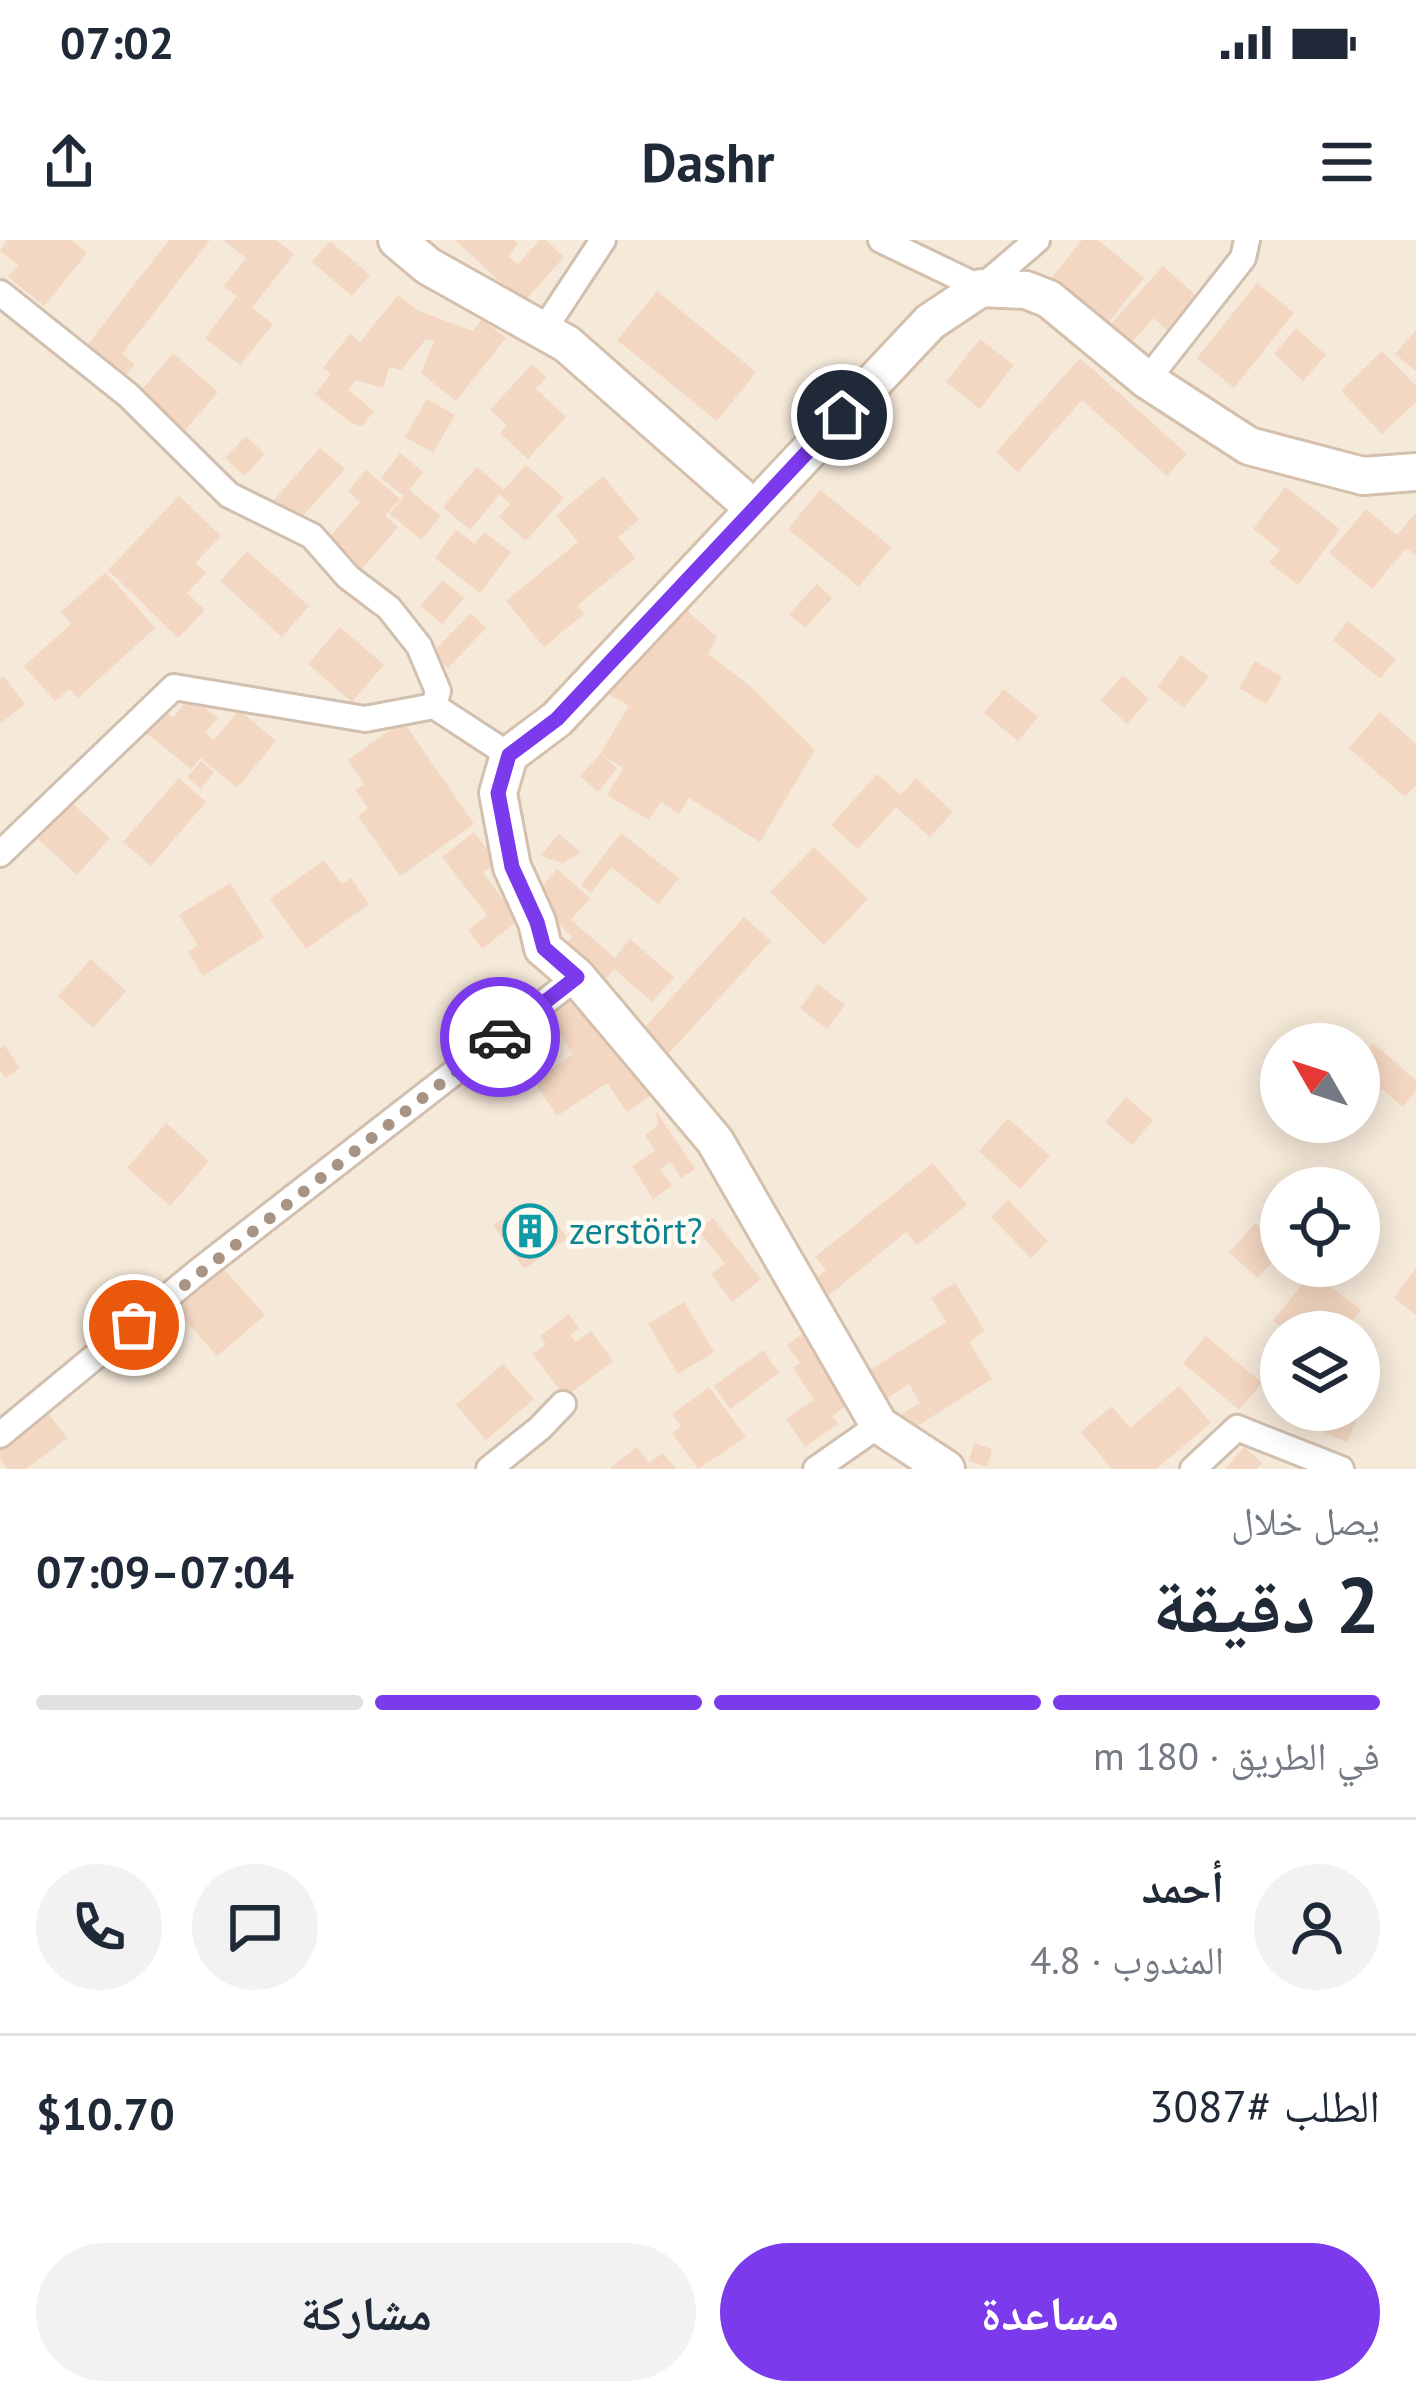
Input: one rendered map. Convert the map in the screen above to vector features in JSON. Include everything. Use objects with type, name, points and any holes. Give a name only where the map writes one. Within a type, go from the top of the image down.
[{"type":"street","points":[[397,240],[428,266],[567,344],[752,507]]},
{"type":"street","points":[[543,332],[603,240]]},
{"type":"street","points":[[881,240],[981,287],[1026,290],[1048,299],[1147,380],[1249,446],[1363,476],[1416,472]]},
{"type":"street","points":[[946,1469],[879,1426],[715,1141],[577,977],[544,948],[512,867],[498,793],[509,755],[557,719],[930,322],[1037,240]]},
{"type":"street","points":[[1147,380],[1243,258],[1247,240]]},
{"type":"street","points":[[0,293],[128,395],[229,495],[312,536],[348,578],[389,608],[419,646],[438,691],[434,706]]},
{"type":"street","points":[[0,854],[174,687],[365,719],[434,706],[509,755]]},
{"type":"street","points":[[0,1435],[200,1270],[577,977]]},
{"type":"street","points":[[489,1469],[563,1404]]},
{"type":"street","points":[[816,1469],[879,1426]]},
{"type":"street","points":[[1193,1469],[1237,1428],[1341,1469]]},
{"type":"shaded area","points":[[0,240],[1416,240],[1416,1469],[0,1469]]},
{"type":"building","points":[[7,240],[71,240],[87,253],[44,306],[8,277],[18,265],[0,251]]},
{"type":"building","points":[[169,240],[210,240],[122,354],[135,364],[120,383],[81,353]]},
{"type":"building","points":[[223,240],[276,240],[294,254],[252,308],[273,324],[240,365],[205,338],[237,296],[224,286],[246,258]]},
{"type":"building","points":[[455,240],[514,240],[518,244],[508,256],[518,264],[540,240],[546,240],[564,257],[523,303]]},
{"type":"building","points":[[1082,240],[1098,240],[1144,278],[1107,324],[1051,278]]},
{"type":"building","points":[[330,241],[370,275],[352,296],[312,262]]},
{"type":"building","points":[[1163,266],[1200,299],[1170,333],[1154,318],[1129,345],[1108,327]]},
{"type":"building","points":[[1257,283],[1294,313],[1234,388],[1197,358]]},
{"type":"building","points":[[657,291],[756,372],[717,421],[617,340]]},
{"type":"building","points":[[398,295],[419,311],[473,331],[482,319],[506,338],[456,401],[421,373],[434,341],[426,339],[401,370],[389,367],[383,388],[356,380],[348,390],[374,411],[362,426],[351,423],[315,394],[331,374],[323,368],[350,334],[360,342]]},
{"type":"building","points":[[1296,328],[1326,355],[1303,381],[1274,354]]},
{"type":"building","points":[[1416,330],[1416,371],[1395,354]]},
{"type":"building","points":[[980,339],[1014,365],[980,409],[946,382]]},
{"type":"building","points":[[1382,351],[1416,386],[1416,402],[1382,434],[1341,391]]},
{"type":"building","points":[[173,353],[218,392],[177,440],[132,401]]},
{"type":"building","points":[[1080,358],[1187,454],[1167,476],[1082,400],[1018,472],[996,452]]},
{"type":"building","points":[[532,364],[546,377],[536,389],[566,417],[528,459],[500,433],[507,425],[490,410]]},
{"type":"building","points":[[427,399],[455,415],[433,453],[405,437]]},
{"type":"building","points":[[246,436],[265,454],[244,476],[225,458]]},
{"type":"building","points":[[320,448],[345,469],[290,530],[266,509]]},
{"type":"building","points":[[400,453],[423,472],[409,490],[441,516],[421,540],[390,514],[404,496],[381,478]]},
{"type":"building","points":[[526,465],[564,498],[526,541],[499,517],[510,504],[500,494],[470,530],[443,507],[477,467],[504,490]]},
{"type":"building","points":[[366,470],[400,499],[385,516],[398,527],[355,577],[320,548],[360,502],[348,491]]},
{"type":"building","points":[[603,476],[639,520],[618,537],[635,558],[577,606],[584,614],[544,647],[506,601],[578,542],[556,516]]},
{"type":"building","points":[[1285,487],[1340,529],[1298,585],[1269,563],[1280,550],[1253,529]]},
{"type":"building","points":[[820,490],[891,547],[859,587],[788,529]]},
{"type":"building","points":[[179,496],[221,536],[195,563],[206,573],[187,593],[205,610],[178,638],[108,570]]},
{"type":"building","points":[[1366,509],[1397,535],[1416,513],[1416,556],[1406,548],[1372,589],[1329,553]]},
{"type":"building","points":[[456,530],[475,544],[484,532],[511,552],[480,593],[435,558]]},
{"type":"building","points":[[247,551],[309,606],[282,637],[220,581]]},
{"type":"building","points":[[106,572],[155,628],[78,698],[70,689],[55,701],[24,666],[71,624],[61,612]]},
{"type":"building","points":[[443,580],[464,598],[442,624],[420,606]]},
{"type":"building","points":[[817,584],[832,598],[805,628],[789,614]]},
{"type":"building","points":[[678,603],[717,637],[708,654],[750,686],[815,750],[760,842],[689,798],[679,814],[661,802],[649,820],[607,795],[623,768],[600,754],[629,706],[602,690]]},
{"type":"building","points":[[471,613],[486,628],[448,668],[432,653]]},
{"type":"building","points":[[1348,621],[1396,659],[1380,679],[1333,640]]},
{"type":"building","points":[[340,627],[384,665],[352,702],[308,664]]},
{"type":"building","points":[[1181,655],[1209,677],[1184,708],[1157,687]]},
{"type":"building","points":[[1255,661],[1282,677],[1266,704],[1239,688]]},
{"type":"building","points":[[1123,675],[1149,699],[1127,724],[1101,700]]},
{"type":"building","points":[[0,678],[25,704],[0,724]]},
{"type":"building","points":[[1004,689],[1038,717],[1018,741],[984,713]]},
{"type":"building","points":[[190,696],[218,718],[205,733],[214,740],[239,710],[276,741],[237,788],[201,758],[191,769],[145,732],[163,710],[173,718]]},
{"type":"building","points":[[1380,712],[1416,744],[1416,785],[1405,797],[1349,748]]},
{"type":"building","points":[[403,721],[474,824],[400,876],[358,816],[368,808],[355,790],[364,784],[348,760]]},
{"type":"building","points":[[600,754],[617,768],[598,792],[580,776]]},
{"type":"building","points":[[201,761],[214,772],[200,789],[187,777]]},
{"type":"building","points":[[877,774],[901,795],[916,778],[953,812],[930,837],[896,807],[858,849],[831,825]]},
{"type":"building","points":[[179,778],[206,802],[151,866],[123,842]]},
{"type":"building","points":[[71,802],[110,838],[77,875],[38,839]]},
{"type":"building","points":[[474,832],[497,862],[483,873],[519,920],[482,949],[468,930],[487,915],[442,857]]},
{"type":"building","points":[[621,833],[679,878],[658,904],[611,867],[591,893],[581,885]]},
{"type":"building","points":[[559,834],[581,852],[563,863],[540,856]]},
{"type":"building","points":[[814,847],[868,899],[824,945],[770,892]]},
{"type":"building","points":[[324,860],[342,884],[351,878],[369,904],[306,949],[270,899]]},
{"type":"building","points":[[557,869],[590,898],[571,920],[615,958],[630,939],[674,977],[652,1002],[614,969],[603,982],[563,947],[572,937],[532,898]]},
{"type":"building","points":[[230,883],[264,937],[203,976],[188,952],[198,945],[179,915]]},
{"type":"building","points":[[744,917],[771,941],[664,1059],[638,1035]]},
{"type":"building","points":[[91,959],[126,991],[93,1028],[58,996]]},
{"type":"building","points":[[818,984],[845,1005],[827,1029],[800,1008]]},
{"type":"building","points":[[581,991],[651,1095],[627,1112],[607,1083],[557,1116],[534,1081],[573,1054],[546,1014]]},
{"type":"building","points":[[4,1045],[20,1068],[5,1078],[0,1070]]},
{"type":"building","points":[[1380,1049],[1416,1080],[1416,1091],[1403,1107],[1382,1089]]},
{"type":"building","points":[[1126,1097],[1153,1120],[1132,1145],[1105,1122]]},
{"type":"building","points":[[656,1111],[695,1169],[681,1178],[670,1162],[660,1169],[672,1186],[653,1199],[632,1166],[655,1151],[645,1135],[658,1126]]},
{"type":"building","points":[[1008,1118],[1050,1156],[1020,1189],[979,1151]]},
{"type":"building","points":[[166,1123],[209,1161],[170,1206],[127,1168]]},
{"type":"building","points":[[933,1163],[967,1205],[917,1245],[906,1232],[823,1300],[810,1284],[826,1270],[815,1257]]},
{"type":"building","points":[[1008,1200],[1048,1241],[1031,1258],[991,1217]]},
{"type":"building","name":"zerstört?","points":[[538,1205],[549,1212],[567,1238],[524,1269],[493,1225],[514,1211],[527,1215]]},
{"type":"building","points":[[713,1218],[761,1279],[732,1302],[711,1274],[725,1264],[698,1230]]},
{"type":"building","points":[[1255,1223],[1260,1227],[1258,1278],[1229,1253]]},
{"type":"building","points":[[222,1267],[265,1315],[217,1356],[175,1309]]},
{"type":"building","points":[[1416,1268],[1416,1315],[1394,1298]]},
{"type":"building","points":[[955,1283],[985,1331],[969,1342],[992,1379],[909,1431],[899,1416],[920,1403],[909,1384],[881,1402],[864,1374],[946,1322],[931,1298]]},
{"type":"building","points":[[1300,1287],[1331,1287],[1361,1310],[1360,1311],[1281,1311]]},
{"type":"building","points":[[684,1302],[714,1352],[678,1374],[648,1324]]},
{"type":"building","points":[[569,1314],[579,1328],[570,1335],[576,1342],[591,1331],[613,1361],[565,1397],[533,1354],[546,1344],[540,1336]]},
{"type":"building","points":[[808,1330],[856,1399],[832,1416],[838,1424],[805,1447],[786,1419],[814,1400],[793,1368],[800,1363],[787,1345]]},
{"type":"building","points":[[1206,1336],[1260,1385],[1239,1410],[1183,1363]]},
{"type":"building","points":[[763,1350],[779,1373],[730,1409],[714,1386]]},
{"type":"building","points":[[503,1364],[534,1399],[486,1440],[456,1405]]},
{"type":"building","points":[[1179,1386],[1211,1423],[1156,1469],[1112,1469],[1081,1432],[1112,1406],[1130,1428]]},
{"type":"building","points":[[709,1387],[746,1437],[698,1469],[672,1433],[681,1426],[672,1414]]},
{"type":"building","points":[[45,1409],[67,1438],[26,1469],[8,1469],[0,1459],[0,1443]]},
{"type":"building","points":[[1326,1431],[1352,1431],[1347,1442]]},
{"type":"building","points":[[974,1443],[992,1449],[987,1467],[969,1461]]},
{"type":"building","points":[[637,1447],[649,1463],[663,1453],[676,1469],[609,1469]]},
{"type":"building","points":[[1244,1447],[1262,1463],[1257,1469],[1225,1469]]},
{"type":"way so far","points":[[134,1325],[500,1037]]},
{"type":"place","name":"zerstört?","points":[[530,1231]]},
{"type":"route","points":[[500,1037],[577,977],[544,948],[512,867],[498,793],[509,755],[557,719],[842,415]]}]
